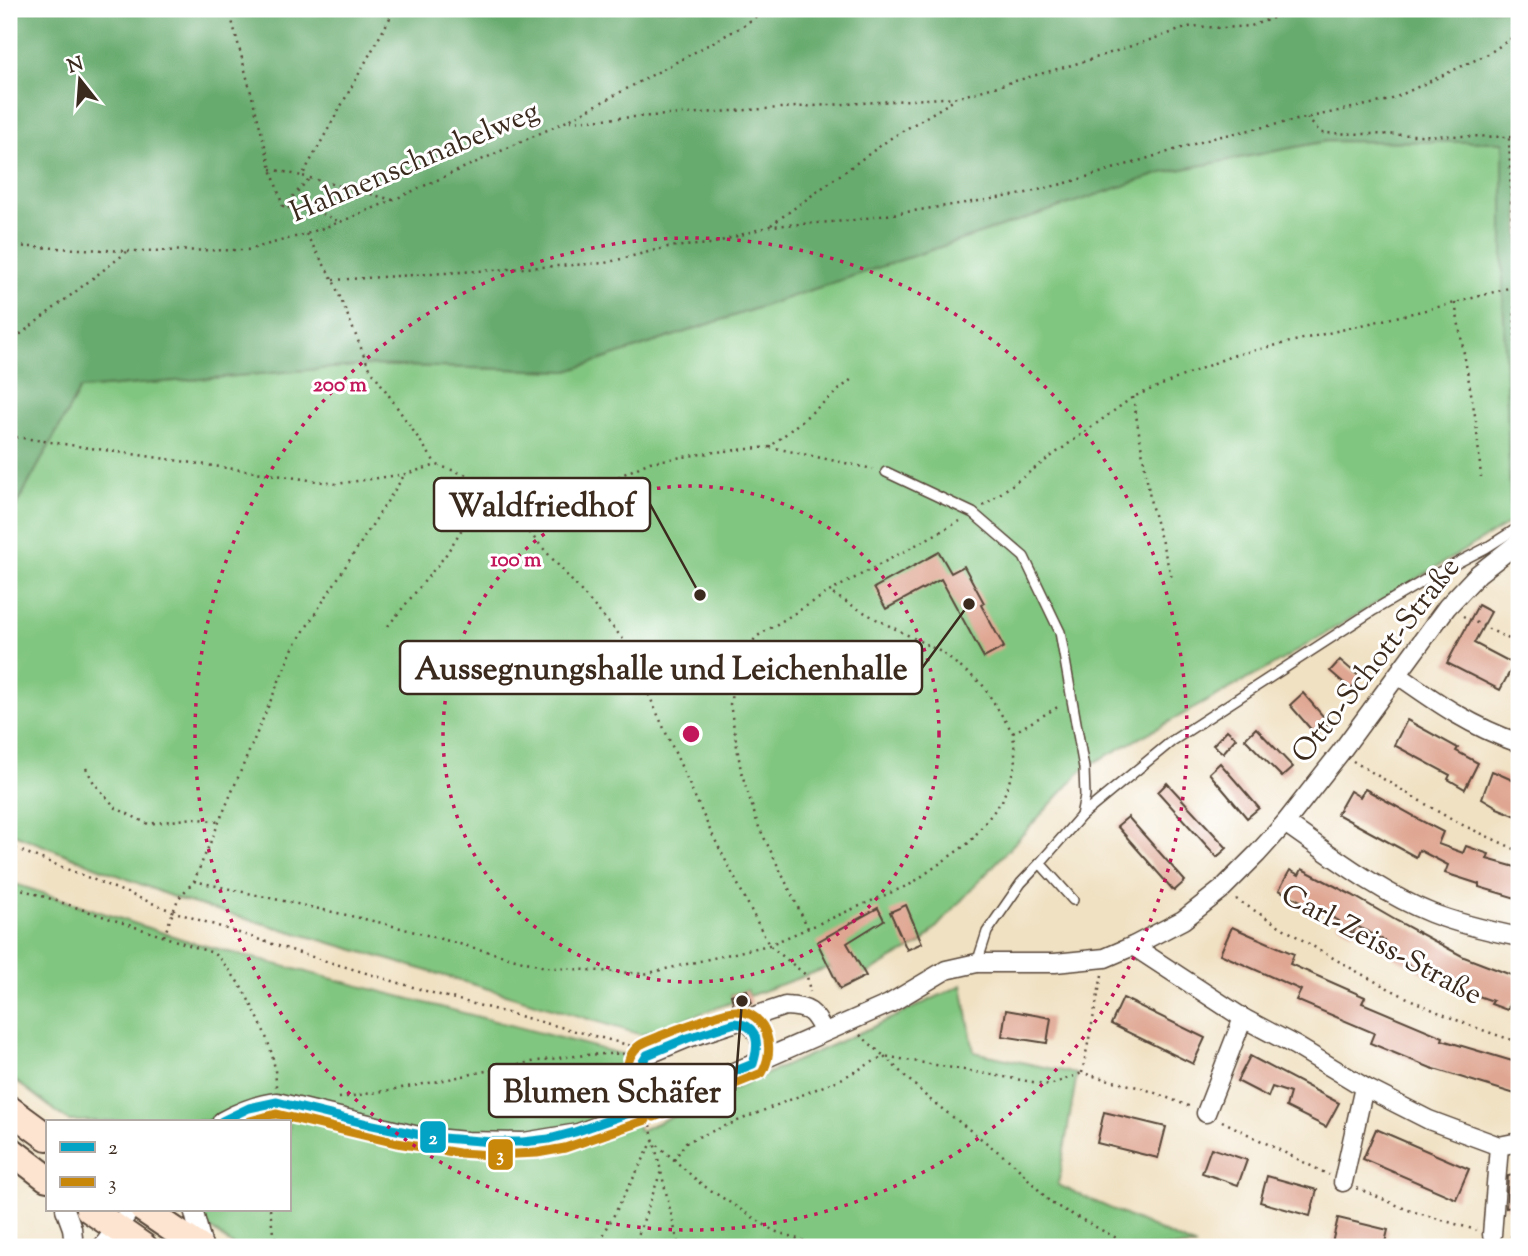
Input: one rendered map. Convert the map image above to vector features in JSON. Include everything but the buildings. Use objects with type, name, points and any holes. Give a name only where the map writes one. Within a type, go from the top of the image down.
[{"type":"street","name":"Otto-Schott-Straße","points":[[1133,946],[1183,920],[1221,890],[1257,854],[1340,753],[1447,607],[1478,574],[1519,542]]},
{"type":"street","points":[[1398,676],[1444,708],[1492,734],[1519,743]]},
{"type":"street","points":[[1285,823],[1383,888],[1431,913],[1519,937]]},
{"type":"street","points":[[224,1120],[261,1103],[277,1102],[423,1137],[467,1142],[524,1142],[578,1133],[754,1064],[889,1004],[946,970],[977,963],[1055,963],[1105,958],[1133,946],[1243,1018],[1429,1121],[1499,1146],[1519,1142]]},
{"type":"street","points":[[646,1108],[640,1087],[639,1068],[647,1055],[688,1038],[785,1006],[798,1006],[815,1014],[824,1032]]},
{"type":"street","points":[[1206,1113],[1243,1018]]},
{"type":"street","points":[[1343,1182],[1364,1087]]},
{"type":"street","points":[[9,1108],[46,1136]]},
{"type":"street","points":[[1492,1235],[1499,1146]]},
{"type":"street","points":[[9,1149],[46,1178]]},
{"type":"street","points":[[65,1210],[72,1228],[74,1247]]},
{"type":"street","points":[[90,1210],[144,1247]]},
{"type":"street","points":[[145,1210],[201,1247]]},
{"type":"street","points":[[193,1210],[201,1247]]},
{"type":"lane","points":[[886,472],[973,513],[1024,557],[1060,632],[1084,768],[1086,796],[1081,816]]},
{"type":"lane","points":[[977,963],[986,932],[1021,883],[1081,816],[1172,741],[1374,610],[1519,527]]},
{"type":"lane","points":[[1041,863],[1073,900]]},
{"type":"lane","points":[[736,1023],[747,1026],[755,1037],[757,1051],[754,1064]]},
{"type":"path","points":[[229,9],[282,207]]},
{"type":"path","points":[[302,176],[395,9]]},
{"type":"path","name":"Hahnenschnabelweg","points":[[9,246],[128,251],[247,250],[306,234],[393,200],[567,121],[743,26],[766,9]]},
{"type":"path","points":[[567,121],[959,97],[1089,60],[1192,26],[1251,26],[1292,10],[1304,9]]},
{"type":"path","points":[[1515,9],[1519,14]]},
{"type":"path","points":[[333,280],[605,263],[668,247],[711,244],[770,226],[848,221],[1018,195],[1217,137],[1390,100],[1488,54],[1519,33]]},
{"type":"path","points":[[770,226],[891,138],[959,97]]},
{"type":"path","points":[[1306,118],[1321,133],[1519,137]]},
{"type":"path","points":[[1509,137],[1519,527]]},
{"type":"path","points":[[271,169],[393,200]]},
{"type":"path","points":[[282,207],[310,178]]},
{"type":"path","points":[[282,207],[317,212],[340,222]]},
{"type":"path","points":[[306,234],[333,280],[368,365],[437,465]]},
{"type":"path","points":[[9,343],[128,251]]},
{"type":"path","points":[[808,928],[758,825],[741,771],[730,704],[738,663],[756,637],[829,592],[973,513],[1133,397],[1231,356],[1455,303],[1519,285]]},
{"type":"path","points":[[1455,303],[1476,421],[1480,477]]},
{"type":"path","points":[[770,447],[852,379]]},
{"type":"path","points":[[1133,397],[1151,504],[1172,582]]},
{"type":"path","points":[[9,436],[337,484],[405,474],[437,465],[467,475],[520,522],[624,640],[710,830],[769,945],[807,976],[815,1014]]},
{"type":"path","points":[[520,522],[650,462],[715,452],[770,447],[886,472]]},
{"type":"path","points":[[164,936],[178,899],[194,881],[293,648],[405,474]]},
{"type":"path","points":[[388,626],[445,556],[486,491]]},
{"type":"path","points":[[194,881],[382,923],[545,967],[644,974],[769,945],[911,884],[971,842],[1002,801],[1016,763],[1013,733],[982,684],[952,660],[829,592]]},
{"type":"path","points":[[1447,607],[1519,644]]},
{"type":"path","points":[[1013,733],[1072,699]]},
{"type":"path","points":[[1340,753],[1454,821],[1519,851]]},
{"type":"path","points":[[86,768],[94,783],[116,808],[148,824],[194,818],[219,822]]},
{"type":"path","points":[[9,846],[172,911],[306,955],[423,990],[629,1044],[647,1055]]},
{"type":"path","points":[[9,885],[214,953],[224,962],[244,991],[266,1036],[273,1057],[277,1102]]},
{"type":"path","name":"Carl-Zeiss-Straße","points":[[1221,890],[1324,953],[1426,1007],[1481,1031],[1519,1042]]},
{"type":"path","points":[[1082,1073],[1105,958]]},
{"type":"path","points":[[846,1022],[928,1098],[1014,1164],[1051,1203],[1133,1247]]},
{"type":"path","points":[[337,1098],[435,1082],[551,1058],[607,1053],[647,1055]]},
{"type":"path","points":[[674,1160],[686,1142],[841,1079],[884,1056],[1050,1085],[1082,1073],[1145,1089],[1206,1113],[1343,1182],[1408,1210],[1492,1235],[1519,1237]]},
{"type":"path","points":[[646,1108],[679,1247]]},
{"type":"path","points":[[653,1141],[701,1184],[774,1231],[822,1247]]},
{"type":"path","points":[[597,1247],[653,1141]]},
{"type":"path","points":[[634,1247],[661,1171]]},
{"type":"path","points":[[270,1210],[273,1233],[279,1247]]},
{"type":"green space","points":[[42,9],[1519,9],[1519,518],[1511,522],[1503,289],[1503,142],[1327,141],[1162,173],[568,371],[368,365],[80,389],[9,519],[9,14]]},
{"type":"green space","points":[[1327,141],[1503,142],[1503,289],[1511,522],[1270,667],[1084,768],[922,943],[861,978],[840,989],[829,967],[749,996],[747,990],[731,995],[733,1002],[642,1035],[178,899],[9,832],[9,519],[80,389],[368,365],[568,371],[1162,173]]},
{"type":"green space","points":[[9,882],[191,942],[625,1055],[628,1089],[639,1131],[962,985],[974,1052],[1077,1074],[1058,1185],[1196,1247],[235,1247],[186,1210],[290,1210],[290,1120],[68,1120],[9,1076]]},
{"type":"transit line","name":"3","points":[[631,1100],[627,1078],[628,1063],[640,1045],[727,1012],[748,1013],[756,1018],[762,1025],[768,1043],[766,1064],[762,1073],[654,1117]]},
{"type":"transit line","name":"2","points":[[735,1023],[747,1026],[756,1038],[753,1064],[646,1107],[640,1087],[639,1068],[647,1055],[735,1023]]},
{"type":"transit line","name":"2","points":[[224,1120],[249,1108],[277,1102],[430,1137],[523,1142],[575,1132],[646,1107]]},
{"type":"transit line","name":"3","points":[[254,1120],[276,1114],[397,1143],[459,1153],[492,1155],[537,1153],[565,1148],[646,1120]]},
{"type":"place","name":"Waldfriedhof","points":[[700,595]]},
{"type":"place","name":"Aussegnungshalle und Leichenhalle","points":[[969,604]]},
{"type":"place","name":"Blumen Schäfer","points":[[742,1001]]}]
